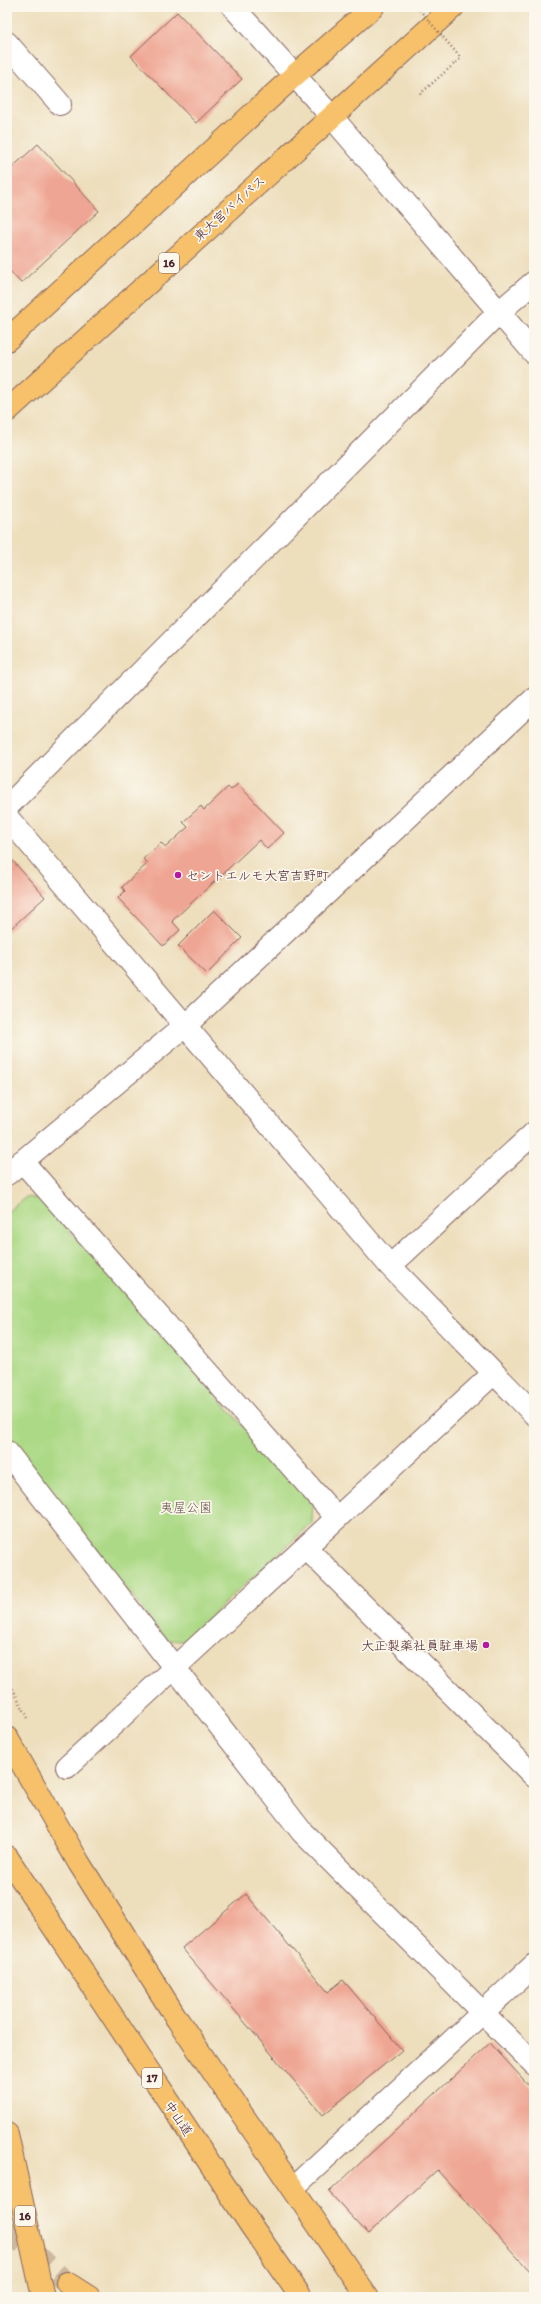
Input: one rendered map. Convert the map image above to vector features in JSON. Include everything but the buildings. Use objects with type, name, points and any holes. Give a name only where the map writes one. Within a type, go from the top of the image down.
[{"type":"highway","points":[[7,340],[294,75],[373,7]]},
{"type":"highway","name":"東大宮バイパス","points":[[7,411],[453,7]]},
{"type":"highway","points":[[7,1738],[79,1863],[177,2019],[294,2187],[367,2297]]},
{"type":"highway","name":"中山道","points":[[7,1857],[252,2227],[301,2297]]},
{"type":"highway","name":"16","points":[[7,2134],[43,2297]]},
{"type":"highway","points":[[67,2283],[89,2297]]},
{"type":"street","points":[[233,7],[331,116],[498,313],[534,353]]},
{"type":"street","points":[[7,43],[60,104]]},
{"type":"street","points":[[7,807],[498,313],[534,282]]},
{"type":"street","points":[[337,1518],[15,1167],[186,1025],[534,699]]},
{"type":"street","points":[[7,817],[390,1266],[534,1414]]},
{"type":"street","points":[[390,1266],[534,1133]]},
{"type":"street","points":[[67,1767],[494,1374]]},
{"type":"street","points":[[7,1452],[302,1832],[481,2013],[534,2064]]},
{"type":"street","points":[[306,1548],[534,1776]]},
{"type":"street","points":[[294,2187],[534,1965]]},
{"type":"path","points":[[417,7],[461,58],[420,94]]},
{"type":"green space","name":"夷屋公園","points":[[26,1197],[41,1199],[313,1504],[312,1523],[183,1641],[166,1640],[7,1434],[7,1212]]},
{"type":"tunnel","points":[[7,2229],[67,2283]]},
{"type":"place","name":"セントエルモ大宮吉野町","points":[[178,875]]},
{"type":"place","name":"大正製薬社員駐車場","points":[[486,1645]]}]
